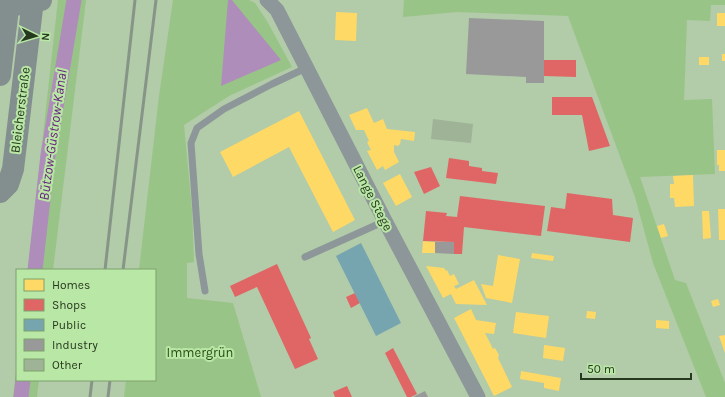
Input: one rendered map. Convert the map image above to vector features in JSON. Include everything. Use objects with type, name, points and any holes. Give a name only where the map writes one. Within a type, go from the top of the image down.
[{"type":"main road","name":"Bleicherstraße","points":[[0,75],[8,0]]},
{"type":"main road","name":"Bleicherstraße","points":[[0,192],[8,184],[13,169],[33,0]]},
{"type":"main road","points":[[0,8],[42,0]]},
{"type":"street","name":"Lange Stege","points":[[267,0],[277,10],[385,221],[478,397]]},
{"type":"lane","points":[[205,291],[200,254],[191,143],[197,128],[224,110],[272,84],[306,68]]},
{"type":"lane","points":[[305,257],[385,221]]},
{"type":"green space","points":[[58,0],[86,0],[53,269],[28,269]]},
{"type":"green space","name":"Immergrün","points":[[173,0],[249,0],[255,3],[267,21],[292,67],[229,96],[184,125],[192,210],[194,262],[187,263],[187,298],[233,303],[261,397],[124,397],[126,381],[156,381],[156,269],[139,269],[159,96]]},
{"type":"green space","points":[[404,0],[725,0],[725,5],[711,5],[710,21],[687,20],[684,100],[712,99],[715,174],[640,177],[675,280],[686,283],[725,383],[725,397],[706,397],[653,263],[635,197],[568,16],[457,12],[403,17]]},
{"type":"green space","points":[[16,372],[16,381],[39,381],[37,397],[13,397]]},
{"type":"shaded area","points":[[228,0],[232,0],[281,60],[221,86]]},
{"type":"building: Homes","points":[[336,12],[357,13],[356,41],[335,40]]},
{"type":"building: Homes","points":[[717,13],[725,13],[725,26],[717,26]]},
{"type":"building: Homes","points":[[722,54],[725,54],[725,61],[722,61]]},
{"type":"building: Homes","points":[[699,57],[709,57],[709,65],[699,65]]},
{"type":"building: Homes","points":[[367,108],[374,123],[383,119],[387,129],[415,132],[414,141],[401,139],[398,146],[394,145],[394,152],[399,162],[385,170],[383,166],[377,170],[367,151],[371,150],[364,130],[356,130],[349,115]]},
{"type":"building: Homes","points":[[299,111],[355,220],[333,232],[289,147],[233,177],[220,152]]},
{"type":"building: Homes","points":[[717,150],[725,150],[725,171],[719,171],[719,165],[717,165]]},
{"type":"building: Homes","points":[[400,174],[412,197],[396,206],[383,183]]},
{"type":"building: Homes","points":[[693,175],[694,206],[675,207],[674,198],[670,198],[670,184],[674,184],[673,176]]},
{"type":"building: Homes","points":[[718,209],[725,209],[725,240],[719,240]]},
{"type":"building: Homes","points":[[702,211],[709,211],[711,238],[703,239]]},
{"type":"building: Homes","points":[[664,224],[668,236],[661,238],[657,226]]},
{"type":"building: Homes","points":[[423,241],[435,242],[435,253],[422,253]]},
{"type":"building: Homes","points":[[532,253],[554,256],[553,261],[531,258]]},
{"type":"building: Homes","points":[[498,255],[520,259],[512,303],[486,298],[481,284],[493,286]]},
{"type":"building: Homes","points":[[426,266],[444,268],[450,276],[454,274],[459,284],[454,286],[456,289],[474,280],[487,305],[456,304],[451,294],[443,298]]},
{"type":"building: Homes","points":[[718,299],[720,305],[713,307],[711,301]]},
{"type":"building: Homes","points":[[471,309],[476,320],[496,323],[494,334],[485,333],[493,349],[495,348],[499,355],[498,358],[512,387],[494,396],[454,318]]},
{"type":"building: Homes","points":[[587,311],[596,312],[595,319],[586,318]]},
{"type":"building: Homes","points":[[516,312],[549,316],[546,338],[513,333]]},
{"type":"building: Homes","points":[[656,320],[669,321],[669,329],[656,328]]},
{"type":"building: Homes","points":[[725,335],[725,353],[719,336]]},
{"type":"building: Homes","points":[[544,345],[565,348],[563,361],[543,358]]},
{"type":"building: Homes","points":[[521,371],[561,378],[559,391],[544,388],[544,383],[520,379]]},
{"type":"building: Shops","points":[[544,60],[576,60],[576,77],[544,76]]},
{"type":"building: Shops","points":[[552,97],[592,97],[610,146],[589,151],[582,115],[552,115]]},
{"type":"building: Shops","points":[[449,158],[469,161],[469,166],[482,168],[482,171],[498,173],[496,184],[446,178]]},
{"type":"building: Shops","points":[[431,167],[440,186],[424,194],[414,172]]},
{"type":"building: Shops","points":[[567,193],[612,199],[613,215],[633,218],[630,242],[547,231],[551,207],[565,209]]},
{"type":"building: Shops","points":[[460,196],[545,206],[541,236],[464,227],[462,254],[454,254],[454,242],[423,241],[426,211],[447,213],[446,216],[457,217]]},
{"type":"building: Shops","points":[[277,264],[311,338],[309,339],[318,359],[295,369],[257,287],[235,297],[230,286]]},
{"type":"building: Shops","points":[[355,293],[360,303],[351,308],[346,297]]},
{"type":"building: Shops","points":[[393,348],[417,394],[411,397],[407,397],[385,353]]},
{"type":"building: Shops","points":[[347,386],[352,397],[335,397],[333,392]]},
{"type":"building: Public","points":[[361,243],[401,323],[376,336],[336,256]]},
{"type":"building: Industry","points":[[469,18],[544,21],[544,83],[526,83],[526,77],[466,74]]},
{"type":"building: Industry","points":[[435,242],[454,242],[454,254],[435,253]]},
{"type":"building: Industry","points":[[425,391],[428,397],[413,397]]},
{"type":"building: Other","points":[[433,119],[473,124],[471,143],[431,139]]},
{"type":"waterway","name":"Bützow-Güstrow-Kanal","points":[[35,269],[48,155],[74,0]]},
{"type":"waterway","name":"Bützow-Güstrow-Kanal","points":[[21,397],[23,381]]},
{"type":"railway","points":[[105,269],[135,0]]},
{"type":"railway","points":[[123,269],[156,0]]},
{"type":"railway","points":[[90,397],[92,381]]},
{"type":"railway","points":[[108,397],[110,381]]}]
